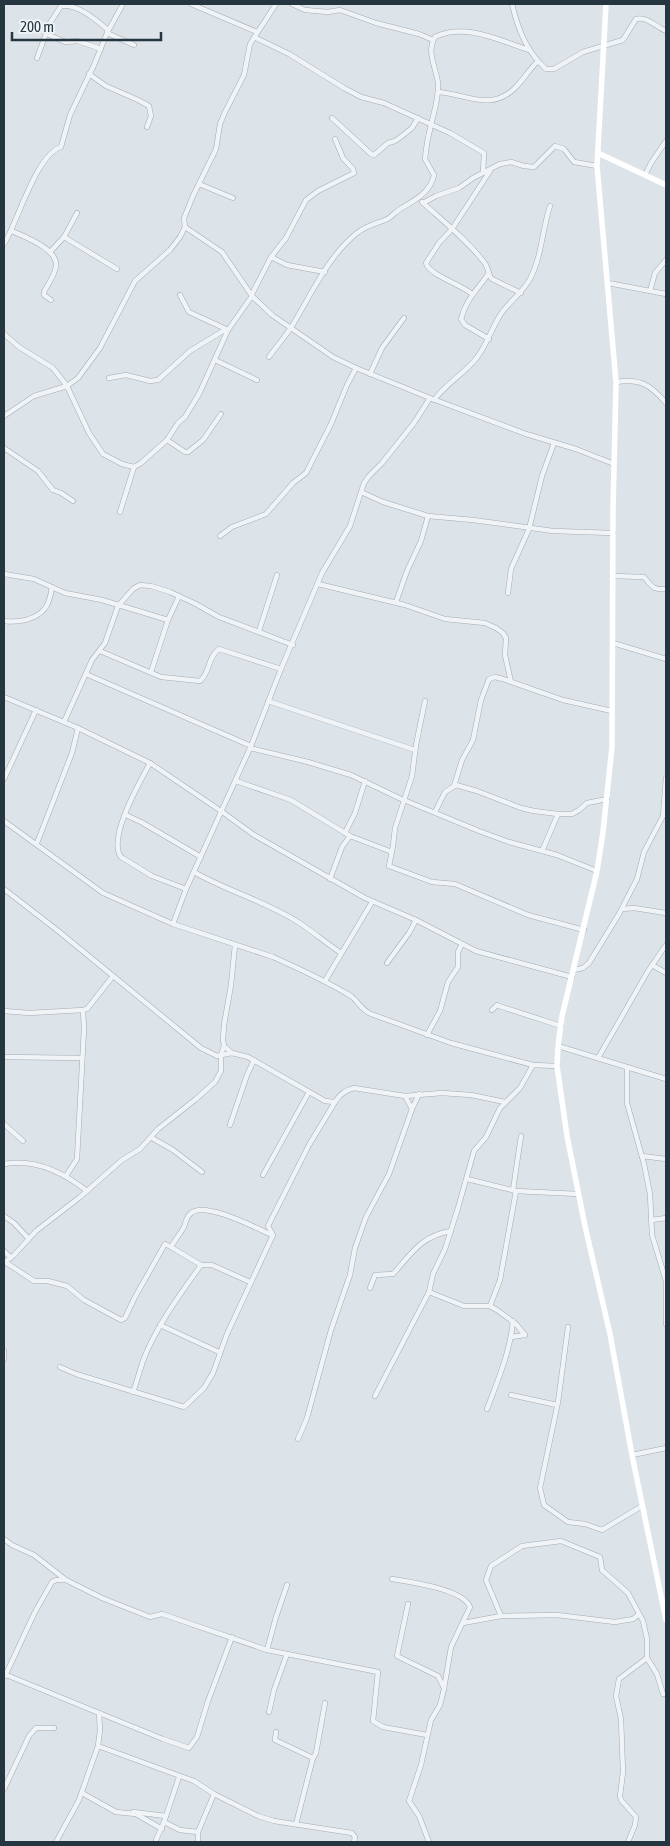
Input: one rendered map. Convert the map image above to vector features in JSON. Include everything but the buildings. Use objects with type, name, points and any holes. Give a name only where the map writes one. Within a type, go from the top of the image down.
[{"type":"street","points":[[4,244],[12,231],[40,167],[54,150],[61,147],[66,124],[107,32],[123,4]]},
{"type":"street","points":[[191,4],[290,54],[353,92],[384,103],[450,133],[484,153],[483,173]]},
{"type":"street","points":[[4,416],[34,396],[67,386],[78,378],[100,348],[135,281],[170,250],[185,227],[184,218],[216,149],[220,124],[244,75],[248,53],[255,35],[276,4]]},
{"type":"street","points":[[292,4],[304,10],[328,12],[340,10],[376,23],[420,34],[433,40]]},
{"type":"street","points":[[512,4],[518,29],[529,50],[537,62],[550,70],[583,52],[620,42],[636,19],[641,18],[666,31]]},
{"type":"street","points":[[606,4],[597,166],[616,382],[612,747],[597,871],[561,1026],[557,1066],[563,1114],[578,1194],[610,1334],[660,1597],[666,1617]]},
{"type":"street","points":[[37,58],[56,12],[61,6],[67,5],[96,19],[107,32],[134,45]]},
{"type":"street","points":[[433,40],[440,35],[462,32],[492,37],[529,50]]},
{"type":"street","points":[[47,34],[65,42],[78,41],[100,49]]},
{"type":"street","points":[[269,357],[291,328],[343,246],[352,237],[370,225],[384,220],[418,198],[433,178],[432,170],[427,166],[425,159],[438,92],[432,53],[433,40]]},
{"type":"street","points":[[438,92],[481,101],[500,99],[516,87],[537,62]]},
{"type":"street","points":[[89,74],[106,86],[149,106],[151,116],[146,127]]},
{"type":"street","points":[[332,118],[374,155],[388,143],[395,141],[412,128],[418,118]]},
{"type":"street","points":[[120,512],[134,467],[167,440],[178,423],[185,417],[215,360],[228,330],[252,295],[272,257],[286,238],[299,211],[309,198],[354,173],[353,169],[343,158],[335,139]]},
{"type":"street","points":[[645,175],[666,141]]},
{"type":"street","points":[[423,203],[459,188],[505,162],[534,167],[555,146],[564,149],[574,162],[597,166]]},
{"type":"street","points":[[598,153],[666,185]]},
{"type":"street","points":[[472,294],[426,266],[427,259],[452,229],[491,170]]},
{"type":"street","points":[[199,184],[233,198]]},
{"type":"street","points":[[418,198],[486,264],[492,279],[521,293]]},
{"type":"street","points":[[173,924],[186,889],[251,747],[281,669],[318,584],[332,555],[350,526],[361,492],[369,476],[432,399],[475,360],[489,339],[501,314],[521,293],[536,265],[545,220],[550,206]]},
{"type":"street","points":[[50,252],[64,237],[77,213]]},
{"type":"street","points":[[185,227],[222,252],[252,295],[272,315],[333,357],[432,399],[614,464]]},
{"type":"street","points":[[12,231],[50,252],[56,262],[56,269],[44,295],[51,300]]},
{"type":"street","points":[[64,237],[117,269]]},
{"type":"street","points":[[272,257],[287,264],[325,272]]},
{"type":"street","points":[[650,292],[655,273],[666,260]]},
{"type":"street","points":[[489,273],[472,294],[462,313],[462,322],[489,339]]},
{"type":"street","points":[[608,283],[666,294]]},
{"type":"street","points":[[180,295],[189,312],[228,330]]},
{"type":"street","points":[[370,374],[382,348],[404,318]]},
{"type":"street","points":[[109,378],[126,375],[150,381],[158,380],[190,351],[223,331],[228,330]]},
{"type":"street","points":[[4,334],[19,347],[53,368],[67,386],[89,433],[103,454],[122,464],[134,467]]},
{"type":"street","points":[[215,360],[257,380]]},
{"type":"street","points":[[220,536],[232,527],[266,514],[293,482],[306,473],[326,436],[347,384],[356,368]]},
{"type":"street","points":[[616,382],[640,382],[656,391],[666,402]]},
{"type":"street","points":[[167,440],[188,452],[203,440],[221,414]]},
{"type":"street","points":[[508,593],[512,569],[529,529],[542,476],[554,443]]},
{"type":"street","points":[[4,448],[38,471],[53,490],[72,501]]},
{"type":"street","points":[[361,492],[384,502],[428,516],[473,520],[529,529],[613,533]]},
{"type":"street","points":[[396,602],[407,571],[421,541],[428,516]]},
{"type":"street","points":[[4,574],[34,579],[65,593],[102,600],[168,620]]},
{"type":"street","points":[[259,632],[277,575]]},
{"type":"street","points":[[613,576],[644,577],[650,586],[666,589]]},
{"type":"street","points":[[318,584],[396,602],[445,618],[485,623],[503,633],[506,638],[505,655],[511,682]]},
{"type":"street","points":[[64,722],[92,660],[100,651],[118,606],[133,589],[140,585],[151,586],[178,596],[219,617],[293,645]]},
{"type":"street","points":[[4,621],[27,620],[40,612],[46,607],[52,588]]},
{"type":"street","points":[[151,672],[178,596]]},
{"type":"street","points":[[612,643],[666,659]]},
{"type":"street","points":[[100,651],[161,677],[200,681],[205,678],[213,655],[219,649],[281,669]]},
{"type":"street","points":[[86,674],[251,747],[352,775],[479,831],[597,871]]},
{"type":"street","points":[[454,786],[462,760],[473,740],[481,700],[489,679],[496,678],[563,700],[612,711]]},
{"type":"street","points":[[4,697],[78,728],[150,763],[254,835],[372,902],[416,920],[476,951],[572,976]]},
{"type":"street","points":[[268,701],[415,750]]},
{"type":"street","points":[[425,701],[412,776],[395,828],[392,852],[388,864],[391,868],[432,882],[455,884],[528,915],[584,930]]},
{"type":"street","points":[[4,779],[36,710]]},
{"type":"street","points":[[37,843],[72,753],[78,728]]},
{"type":"street","points":[[150,763],[133,794],[116,846],[121,857],[152,876],[186,889]]},
{"type":"street","points":[[574,970],[583,968],[589,963],[622,909],[637,879],[644,852],[664,819],[666,778]]},
{"type":"street","points":[[236,781],[291,800],[350,836],[392,852]]},
{"type":"street","points":[[345,832],[355,813],[365,781]]},
{"type":"street","points":[[435,812],[445,792],[454,786],[464,786],[534,812],[572,814],[587,803],[607,799]]},
{"type":"street","points":[[542,851],[558,814]]},
{"type":"street","points":[[126,815],[201,857]]},
{"type":"street","points":[[4,821],[103,892],[173,924],[273,957],[325,981],[356,1000],[364,1012],[427,1035],[533,1065],[557,1066]]},
{"type":"street","points":[[330,879],[342,847],[350,836]]},
{"type":"street","points":[[194,872],[216,885],[258,901],[298,922],[341,953]]},
{"type":"street","points":[[4,889],[201,1048],[211,1054],[232,1053],[248,1057],[326,1101],[335,1102]]},
{"type":"street","points":[[325,981],[372,902]]},
{"type":"street","points":[[622,909],[634,908],[666,913]]},
{"type":"street","points":[[387,963],[416,920]]},
{"type":"street","points":[[427,1035],[440,1012],[448,982],[458,967],[458,952],[462,944]]},
{"type":"street","points":[[598,1058],[666,944]]},
{"type":"street","points":[[232,1053],[224,1046],[222,1040],[235,945]]},
{"type":"street","points":[[652,965],[666,973]]},
{"type":"street","points":[[4,1011],[29,1013],[83,1010],[87,1008],[113,976]]},
{"type":"street","points":[[492,1010],[497,1005],[561,1026]]},
{"type":"street","points":[[66,1176],[77,1159],[84,1029],[83,1010]]},
{"type":"street","points":[[224,1046],[221,1055],[220,1071],[215,1082],[158,1129],[152,1138],[36,1231],[11,1258],[4,1262],[34,1281],[48,1281],[67,1286],[84,1300],[121,1320],[125,1318],[165,1244],[201,1265],[212,1266],[250,1282]]},
{"type":"street","points":[[558,1046],[666,1079]]},
{"type":"street","points":[[4,1057],[82,1058]]},
{"type":"street","points":[[230,1124],[254,1060]]},
{"type":"street","points":[[376,1396],[429,1292],[433,1274],[451,1231],[474,1151],[486,1137],[500,1108],[520,1088],[533,1065]]},
{"type":"street","points":[[628,1067],[627,1103],[642,1156],[650,1194],[652,1235],[666,1281],[666,1324]]},
{"type":"street","points":[[273,1235],[268,1226],[328,1114],[339,1095],[347,1089],[354,1088],[405,1096],[442,1092],[471,1095],[505,1102]]},
{"type":"street","points":[[263,1175],[309,1092]]},
{"type":"street","points":[[298,1439],[307,1418],[331,1330],[350,1275],[360,1233],[366,1217],[389,1174],[419,1094]]},
{"type":"street","points":[[405,1096],[412,1109]]},
{"type":"street","points":[[326,1101],[328,1114]]},
{"type":"street","points":[[4,1124],[23,1141]]},
{"type":"street","points":[[490,1306],[500,1280],[515,1191],[521,1136]]},
{"type":"street","points":[[152,1138],[202,1172]]},
{"type":"street","points":[[642,1156],[666,1159]]},
{"type":"street","points":[[4,1164],[24,1162],[58,1172],[87,1191]]},
{"type":"street","points":[[467,1179],[515,1191],[578,1194]]},
{"type":"street","points":[[170,1247],[184,1227],[188,1216],[193,1211],[200,1210],[237,1218],[273,1235]]},
{"type":"street","points":[[4,1216],[29,1238]]},
{"type":"street","points":[[652,1220],[666,1218]]},
{"type":"street","points":[[370,1288],[375,1275],[393,1274],[418,1244],[432,1236],[451,1231]]},
{"type":"street","points":[[60,1367],[76,1374],[184,1406],[204,1388],[212,1373],[219,1352],[273,1235]]},
{"type":"street","points":[[4,1251],[11,1258]]},
{"type":"street","points":[[134,1392],[146,1352],[160,1325],[184,1287],[201,1265]]},
{"type":"street","points":[[429,1292],[464,1306],[490,1306],[513,1321],[525,1335],[511,1337]]},
{"type":"street","points":[[487,1408],[511,1337],[513,1321]]},
{"type":"street","points":[[160,1325],[219,1352]]},
{"type":"street","points":[[568,1327],[557,1405],[540,1488],[544,1505],[568,1522],[585,1524],[602,1530],[642,1506]]},
{"type":"street","points":[[4,1351],[4,1359]]},
{"type":"street","points":[[511,1395],[557,1405]]},
{"type":"street","points":[[632,1455],[666,1448]]},
{"type":"street","points":[[4,1539],[12,1545],[34,1555],[66,1580],[102,1598],[141,1614],[150,1617],[162,1614],[267,1650],[378,1672],[373,1721],[383,1727],[427,1735]]},
{"type":"street","points":[[501,1616],[486,1580],[491,1566],[522,1546],[561,1541],[600,1557],[602,1570],[628,1593],[638,1615],[643,1621],[647,1639],[647,1658],[657,1674],[663,1694],[666,1694]]},
{"type":"street","points":[[392,1578],[421,1584],[461,1598],[470,1607],[451,1647],[440,1705],[431,1720],[421,1765],[409,1801],[419,1816],[429,1842]]},
{"type":"street","points":[[66,1580],[52,1582],[4,1675],[163,1739],[189,1748],[196,1737],[232,1638]]},
{"type":"street","points":[[267,1650],[287,1586]]},
{"type":"street","points":[[408,1604],[397,1656],[438,1676],[444,1689]]},
{"type":"street","points":[[462,1623],[501,1616],[557,1615],[615,1622],[633,1619],[638,1615]]},
{"type":"street","points":[[269,1712],[274,1690],[287,1654]]},
{"type":"street","points":[[628,1842],[636,1817],[621,1800],[620,1796],[623,1772],[621,1719],[616,1696],[619,1679],[647,1658]]},
{"type":"street","points":[[296,1824],[313,1758],[316,1753],[325,1703]]},
{"type":"street","points":[[56,1842],[82,1793],[98,1746],[100,1730],[99,1713]]},
{"type":"street","points":[[4,1789],[29,1736],[36,1728],[54,1728]]},
{"type":"street","points":[[276,1732],[275,1740],[313,1758]]},
{"type":"street","points":[[98,1746],[194,1781],[214,1794],[258,1816],[352,1833],[355,1837],[354,1842]]},
{"type":"street","points":[[156,1840],[162,1828],[179,1776]]},
{"type":"street","points":[[82,1793],[116,1812],[136,1814],[162,1828]]},
{"type":"street","points":[[198,1842],[198,1832],[214,1794]]},
{"type":"street","points":[[130,1814],[134,1812],[166,1816]]},
{"type":"street","points":[[164,1822],[180,1830],[198,1832]]}]
